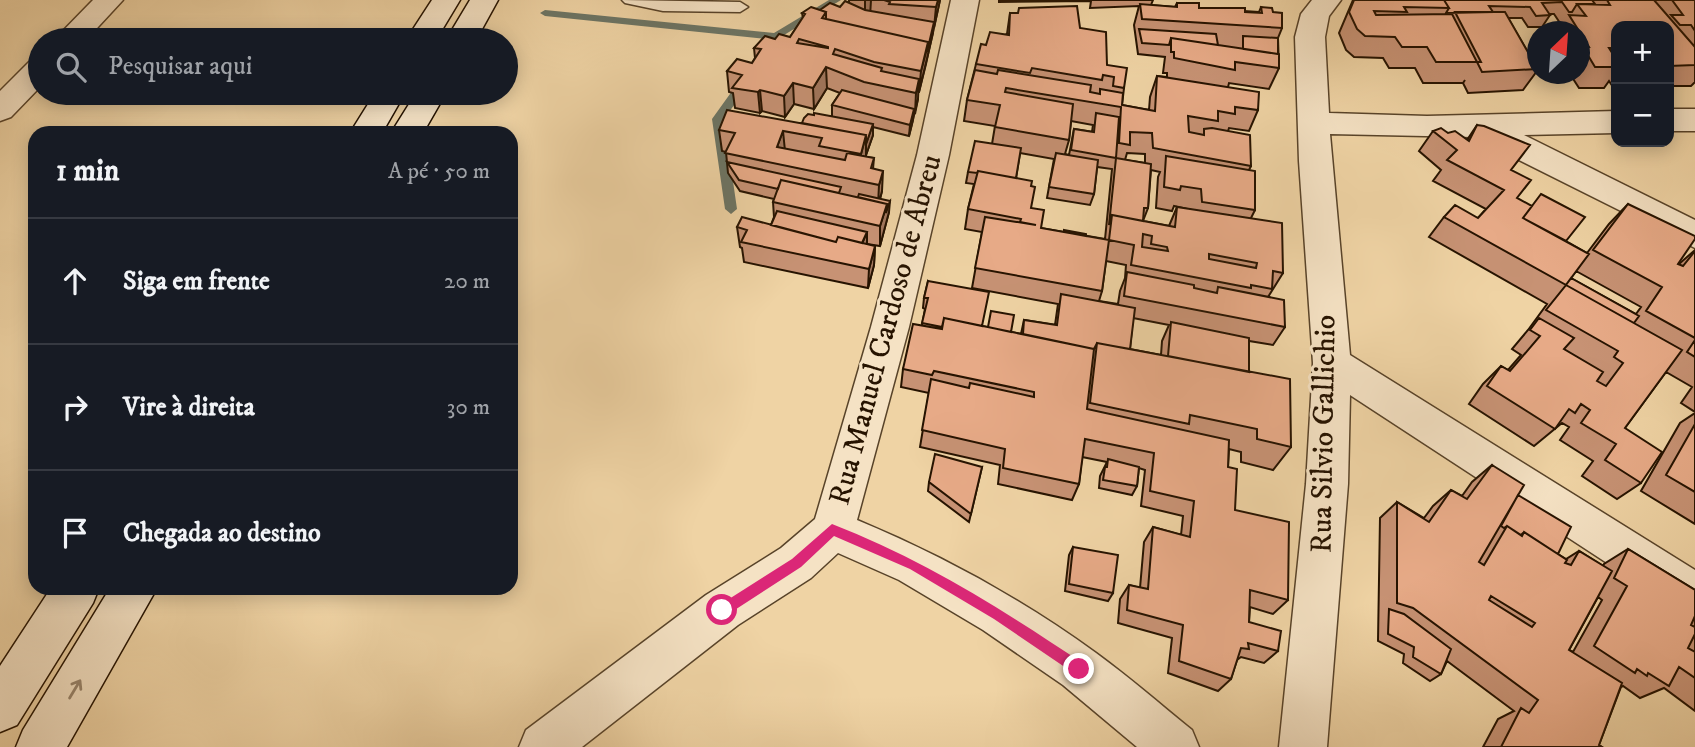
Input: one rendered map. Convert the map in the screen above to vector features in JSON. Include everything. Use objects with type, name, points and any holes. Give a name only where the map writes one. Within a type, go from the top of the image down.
[{"type":"street","points":[[81,28],[109,0]]},
{"type":"street","points":[[429,28],[446,0]]},
{"type":"street","points":[[468,28],[484,0]]},
{"type":"street","name":"Rua Silvio Gallichio","points":[[1303,747],[1325,511],[1332,363],[1313,123],[1310,37],[1315,14],[1327,0]]},
{"type":"street","name":"Rua Manuel Cardoso de Abreu","points":[[543,747],[722,610],[796,563],[832,530],[890,327],[933,156],[963,10]]},
{"type":"street","points":[[0,110],[28,81]]},
{"type":"street","points":[[370,126],[383,105]]},
{"type":"street","points":[[411,126],[424,105]]},
{"type":"street","points":[[1674,120],[1695,120]]},
{"type":"street","points":[[1313,123],[1427,127],[1611,122]]},
{"type":"street","points":[[1475,125],[1695,236]]},
{"type":"street","points":[[1332,363],[1695,595]]},
{"type":"street","points":[[832,530],[914,565],[999,615],[1079,669],[1175,747]]},
{"type":"street","points":[[0,708],[73,595]]},
{"type":"street","points":[[40,747],[131,595]]},
{"type":"lane","points":[[630,0],[663,6],[740,7]]},
{"type":"building","points":[[884,0],[938,0],[936,7],[889,4],[890,2]]},
{"type":"building","points":[[1354,0],[1444,0],[1449,8],[1404,7],[1407,12],[1374,11],[1376,15],[1452,14],[1477,62],[1436,62],[1427,47],[1402,47],[1395,37],[1365,36],[1357,29],[1349,12]]},
{"type":"building","points":[[1444,0],[1592,0],[1595,4],[1577,4],[1572,12],[1569,12],[1562,2],[1542,3],[1550,15],[1536,16],[1530,7],[1489,6],[1493,12],[1446,13],[1449,8]]},
{"type":"building","points":[[1607,0],[1654,0],[1672,21],[1611,21],[1611,67],[1595,67],[1590,59],[1590,21],[1573,21],[1569,15],[1586,16],[1577,4],[1610,5]]},
{"type":"building","points":[[1672,0],[1695,0],[1695,31],[1691,25],[1680,25],[1671,15],[1683,15]]},
{"type":"building","points":[[845,1],[865,10],[934,22],[927,52],[928,42],[826,19],[826,12],[820,10],[830,3],[840,7]]},
{"type":"building","points":[[1177,3],[1199,3],[1199,8],[1245,8],[1245,12],[1262,13],[1261,7],[1272,8],[1273,12],[1282,13],[1282,28],[1142,19],[1140,4],[1177,7]]},
{"type":"building","points":[[1077,6],[1080,28],[1106,32],[1107,65],[1127,68],[1124,88],[1113,86],[1114,77],[1103,75],[1102,80],[1032,68],[1030,73],[976,64],[981,44],[986,45],[990,32],[1009,35],[1010,13],[1018,13],[1019,8]]},
{"type":"building","points":[[811,7],[826,12],[822,18],[928,42],[921,71],[874,62],[835,49],[833,54],[882,68],[881,71],[919,79],[916,93],[864,82],[826,67],[813,88],[793,83],[784,96],[760,90],[758,92],[732,88],[742,75],[727,71],[737,59],[752,63],[761,49],[754,48],[765,36],[775,39],[779,34],[790,37],[805,14],[802,13]],"holes":[[[799,39],[828,48],[797,43]]]},
{"type":"building","points":[[1455,12],[1505,12],[1527,51],[1527,70],[1482,72],[1477,62],[1481,62]]},
{"type":"building","points":[[1674,23],[1695,47],[1695,65],[1674,66]]},
{"type":"building","points":[[1139,29],[1216,34],[1218,45],[1171,38],[1169,45],[1142,43]]},
{"type":"building","points":[[1243,36],[1278,38],[1278,54],[1243,49]]},
{"type":"building","points":[[1171,38],[1279,54],[1279,68],[1235,62],[1235,70],[1174,58]]},
{"type":"building","points":[[975,70],[997,74],[998,70],[1091,85],[1090,92],[1100,94],[1100,89],[1123,93],[1122,105],[1155,111],[1157,76],[1259,92],[1258,110],[1235,107],[1235,114],[1218,111],[1218,121],[1188,116],[1189,132],[1204,135],[1204,129],[1212,128],[1250,135],[1251,166],[1153,148],[1152,133],[1130,132],[1130,145],[1119,143],[1121,107],[1006,88],[1005,92],[1073,104],[1069,140],[995,127],[1000,105],[967,100]]},
{"type":"building","points":[[842,90],[914,109],[910,125],[832,105]]},
{"type":"building","points":[[727,110],[866,135],[861,154],[819,146],[822,138],[783,131],[777,147],[845,160],[847,153],[874,158],[871,168],[883,171],[879,185],[725,153],[735,133],[719,130]]},
{"type":"building","points":[[1096,113],[1119,117],[1116,158],[1071,150],[1074,129],[1094,132]]},
{"type":"building","points":[[808,114],[873,124],[866,144],[866,135],[802,123]]},
{"type":"building","points":[[1477,125],[1530,145],[1511,170],[1531,180],[1517,198],[1532,206],[1523,218],[1589,254],[1566,285],[1444,217],[1455,205],[1478,218],[1504,190],[1447,160],[1457,150],[1433,131],[1441,128],[1448,133],[1455,131],[1469,141]]},
{"type":"building","points":[[975,141],[1021,148],[1016,178],[978,171],[968,172]]},
{"type":"building","points":[[1056,153],[1098,160],[1094,194],[1049,187]]},
{"type":"building","points":[[1166,156],[1255,171],[1255,210],[1202,202],[1201,189],[1181,186],[1180,190],[1164,187]]},
{"type":"building","points":[[1116,158],[1151,164],[1148,208],[1144,208],[1143,221],[1112,215],[1109,225]]},
{"type":"building","points":[[727,162],[841,187],[839,193],[781,180],[778,189],[739,180]]},
{"type":"building","points":[[978,171],[1032,181],[1031,186],[1035,187],[1031,208],[1044,210],[1041,228],[1109,240],[1102,291],[975,268],[985,217],[1036,225],[1020,222],[1021,219],[968,209]]},
{"type":"building","points":[[781,180],[887,204],[880,226],[773,202]]},
{"type":"building","points":[[859,194],[890,201],[886,213],[887,204],[858,197]]},
{"type":"building","points":[[1541,194],[1585,217],[1566,241],[1523,218]]},
{"type":"building","points":[[1628,204],[1695,236],[1678,264],[1683,266],[1695,251],[1695,338],[1646,311],[1662,287],[1593,250]]},
{"type":"building","points":[[1177,207],[1282,223],[1283,273],[1273,271],[1272,289],[1251,285],[1251,288],[1131,265],[1134,245],[1109,240],[1112,215],[1175,227]],"holes":[[[1143,234],[1152,236],[1151,244],[1167,247],[1168,251],[1142,247]],[[1209,254],[1257,263],[1256,268],[1209,259]]]},
{"type":"building","points":[[777,211],[867,232],[862,243],[838,237],[836,242],[771,225]]},
{"type":"building","points":[[742,217],[836,242],[838,237],[875,246],[869,269],[741,242],[747,230],[737,227]]},
{"type":"building","points":[[1064,232],[1086,234],[1086,236]]},
{"type":"building","points":[[1127,272],[1194,285],[1194,288],[1217,293],[1218,287],[1284,300],[1285,327],[1124,296]]},
{"type":"building","points":[[1571,278],[1639,316],[1634,323],[1566,285]]},
{"type":"building","points":[[928,281],[989,292],[982,326],[944,318],[942,327],[922,323],[928,298],[924,298]]},
{"type":"building","points":[[1566,285],[1682,350],[1625,428],[1662,452],[1641,483],[1605,460],[1616,444],[1581,423],[1590,410],[1581,404],[1575,413],[1569,409],[1555,429],[1487,386],[1501,366],[1510,371],[1540,336],[1530,330],[1539,318],[1574,338],[1564,349],[1603,372],[1597,381],[1606,386],[1623,363],[1614,357],[1618,351],[1546,310]]},
{"type":"building","points":[[1061,294],[1135,308],[1130,349],[1097,343],[1094,349],[1023,334],[1024,320],[1057,325]]},
{"type":"building","points":[[991,311],[1014,315],[1011,332],[988,327]]},
{"type":"building","points":[[944,318],[1094,349],[1087,409],[1229,440],[1228,467],[1237,469],[1235,510],[1289,522],[1288,600],[1250,590],[1249,622],[1281,631],[1278,651],[1248,643],[1249,649],[1241,648],[1231,679],[1179,661],[1183,625],[1127,610],[1129,585],[1148,589],[1153,527],[1190,537],[1194,501],[1150,491],[1154,453],[1085,439],[1079,484],[1003,468],[1005,449],[922,430],[931,379],[969,388],[970,383],[1034,397],[1034,392],[934,371],[932,375],[903,369],[913,324],[942,329]]},
{"type":"building","points":[[1171,322],[1249,338],[1249,372],[1168,356]]},
{"type":"building","points":[[1695,340],[1695,357],[1687,352]]},
{"type":"building","points":[[1097,343],[1290,379],[1291,447],[1257,439],[1257,429],[1190,415],[1189,424],[1090,403]]},
{"type":"building","points":[[1695,424],[1695,492],[1666,475]]},
{"type":"building","points":[[935,454],[982,467],[971,514],[929,482]]},
{"type":"building","points":[[1108,459],[1139,467],[1137,486],[1103,480]]},
{"type":"building","points":[[1492,465],[1524,485],[1479,562],[1484,565],[1507,526],[1522,536],[1524,532],[1567,560],[1565,563],[1571,565],[1579,551],[1612,571],[1569,650],[1622,683],[1599,745],[1602,747],[1501,747],[1521,708],[1529,713],[1538,700],[1413,608],[1397,603],[1397,502],[1429,522],[1451,490],[1467,499]],"holes":[[[1491,596],[1535,623],[1532,627],[1489,600]]]},
{"type":"building","points":[[1518,495],[1571,527],[1558,554],[1524,532],[1521,535],[1507,526],[1501,526]]},
{"type":"building","points":[[1073,547],[1118,555],[1113,593],[1069,584]]},
{"type":"building","points":[[1628,549],[1695,590],[1695,616],[1691,625],[1695,627],[1695,634],[1688,648],[1695,652],[1695,678],[1679,667],[1669,686],[1648,673],[1647,676],[1637,669],[1635,673],[1594,646],[1627,586],[1614,578]]},
{"type":"building","points":[[1389,609],[1404,614],[1451,649],[1441,674],[1413,657],[1414,647],[1388,634]]},
{"type":"waterway","points":[[545,13],[776,37],[836,0]]},
{"type":"waterway","points":[[731,209],[718,119],[744,83]]},
{"type":"route","points":[[722,610],[796,563],[832,530],[914,565],[999,615],[1079,669]]}]
